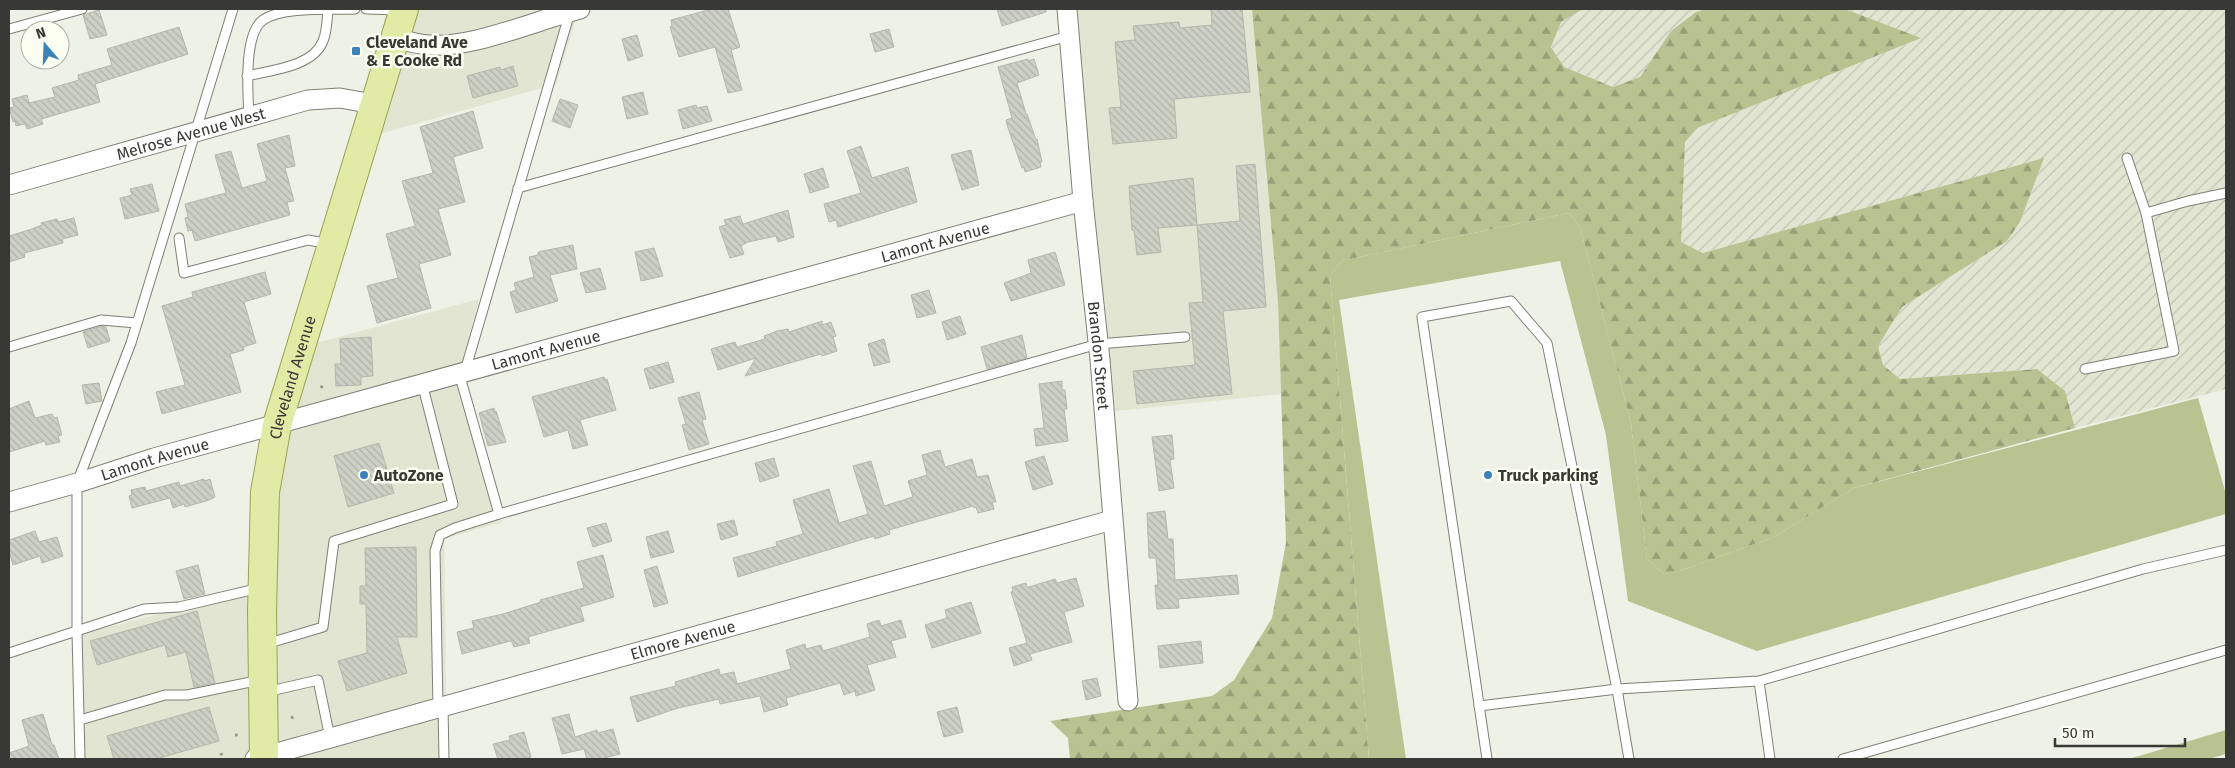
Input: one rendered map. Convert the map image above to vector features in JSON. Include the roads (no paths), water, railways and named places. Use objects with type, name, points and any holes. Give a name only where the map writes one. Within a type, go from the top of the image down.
[{"type":"main road","name":"Cleveland Avenue","points":[[261,758],[263,686],[262,587],[265,492],[277,425],[293,367],[404,10]]},
{"type":"street","name":"Brandon Street","points":[[1067,9],[1083,201],[1098,344],[1128,702]]},
{"type":"street","points":[[395,38],[422,45],[465,42],[575,10]]},
{"type":"street","name":"Melrose Avenue West","points":[[9,185],[308,100],[325,98],[374,104]]},
{"type":"street","name":"Lamont Avenue","points":[[9,502],[78,483],[154,458],[1083,201]]},
{"type":"street","name":"Elmore Avenue","points":[[261,758],[1112,520]]},
{"type":"lane","points":[[9,29],[82,9]]},
{"type":"lane","points":[[80,759],[77,632],[78,483],[137,323],[233,9]]},
{"type":"lane","points":[[249,117],[247,59],[258,25],[264,19],[283,13],[356,9]]},
{"type":"lane","points":[[366,9],[404,10]]},
{"type":"lane","points":[[247,76],[304,61],[317,51],[323,40],[328,10]]},
{"type":"lane","points":[[499,514],[462,372],[575,10]]},
{"type":"lane","points":[[518,188],[1069,36]]},
{"type":"lane","points":[[2085,369],[2174,351],[2146,214],[2127,158]]},
{"type":"lane","points":[[2146,214],[2188,201],[2226,193]]},
{"type":"lane","points":[[179,238],[184,273],[308,240],[332,244]]},
{"type":"lane","points":[[1487,759],[1422,317],[1511,301],[1547,343],[1617,689],[1629,759]]},
{"type":"lane","points":[[9,347],[101,320],[137,323]]},
{"type":"lane","points":[[444,759],[435,551],[440,535],[455,528],[499,514],[1098,344],[1184,337]]},
{"type":"lane","points":[[262,645],[323,627],[334,541],[453,504],[422,383]]},
{"type":"lane","points":[[1479,706],[1617,689],[1759,681],[2143,569],[2226,550]]},
{"type":"lane","points":[[9,653],[144,609],[179,607],[262,587]]},
{"type":"lane","points":[[1843,759],[2226,650]]},
{"type":"lane","points":[[80,720],[165,695],[187,695],[318,680],[330,738]]},
{"type":"lane","points":[[1759,681],[1770,759]]},
{"type":"place","name":"Cleveland Ave & E Cooke Rd","points":[[356,51]]},
{"type":"place","name":"AutoZone","points":[[364,475]]},
{"type":"place","name":"Truck parking","points":[[1488,475]]}]
